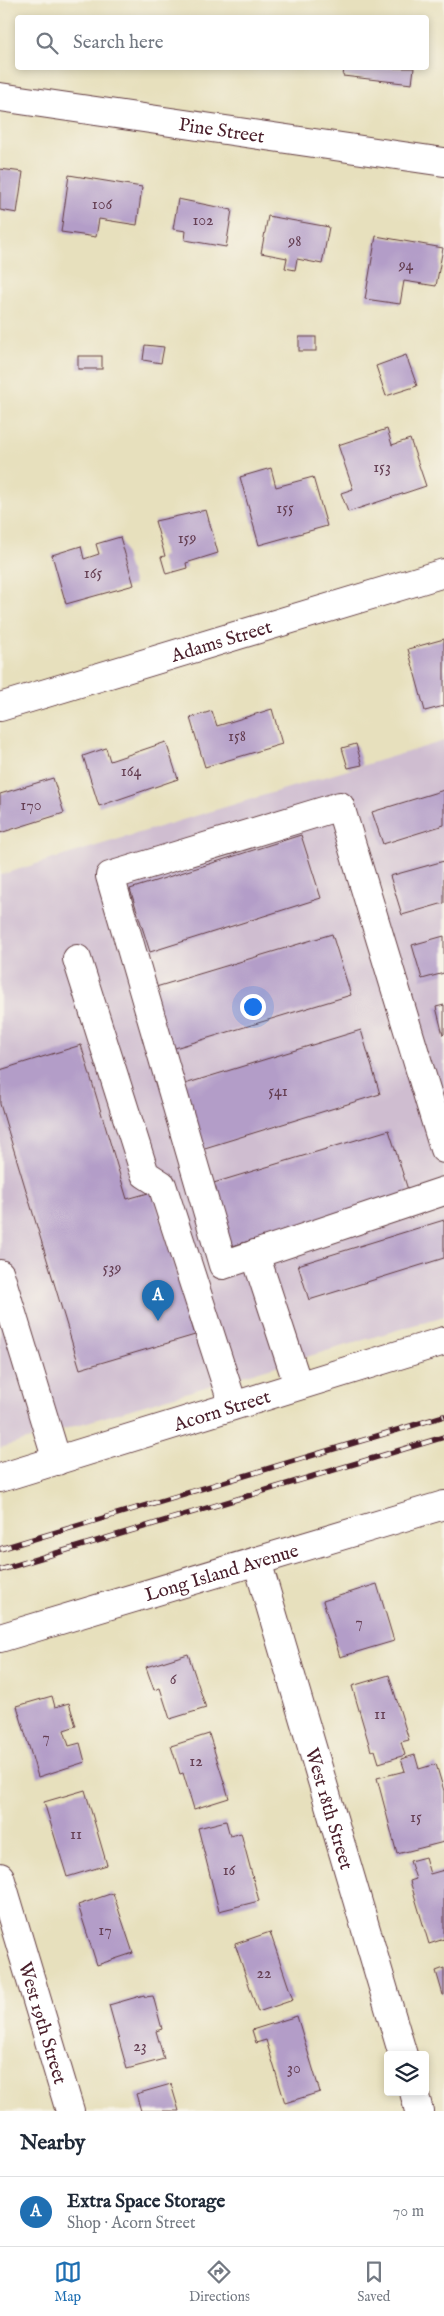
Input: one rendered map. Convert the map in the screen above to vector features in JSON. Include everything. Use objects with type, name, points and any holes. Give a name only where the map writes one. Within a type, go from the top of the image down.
[{"type":"street","name":"Pine Street","points":[[0,97],[444,162]]},
{"type":"street","name":"Adams Street","points":[[1,704],[444,574]]},
{"type":"street","points":[[444,1149],[340,806],[110,876],[223,1265],[444,1191]]},
{"type":"street","points":[[77,959],[145,1174],[162,1186],[234,1405]]},
{"type":"street","points":[[255,1254],[298,1385]]},
{"type":"street","points":[[0,1274],[57,1461]]},
{"type":"street","name":"Acorn Street","points":[[0,1478],[444,1341]]},
{"type":"street","name":"Long Island Avenue","points":[[0,1638],[444,1505]]},
{"type":"street","name":"West 18th Street","points":[[257,1561],[402,2051]]},
{"type":"street","name":"West 19th Street","points":[[0,1877],[70,2111]]},
{"type":"street","points":[[415,2096],[419,2111]]},
{"type":"shaded area","points":[[444,741],[444,1316],[0,1448],[0,875]]},
{"type":"building","points":[[344,70],[414,70],[412,84],[343,76]]},
{"type":"building","points":[[0,169],[23,172],[17,213],[0,210]]},
{"type":"building","points":[[69,175],[142,187],[137,225],[99,219],[96,237],[61,232]]},
{"type":"building","points":[[178,199],[232,210],[226,247],[185,240],[186,231],[173,229]]},
{"type":"building","points":[[268,216],[329,227],[322,264],[297,259],[295,270],[285,268],[287,258],[261,253]]},
{"type":"building","points":[[376,236],[443,248],[436,286],[404,281],[400,304],[365,299]]},
{"type":"building","points":[[299,337],[316,337],[316,351],[299,351]]},
{"type":"building","points":[[145,345],[164,347],[161,363],[143,360]]},
{"type":"building","points":[[406,355],[417,386],[386,396],[376,366]]},
{"type":"building","points":[[78,356],[102,356],[102,369],[78,369]]},
{"type":"building","points":[[387,429],[392,445],[410,439],[426,486],[348,512],[341,493],[353,489],[338,445]]},
{"type":"building","points":[[271,468],[276,487],[313,477],[327,526],[259,545],[240,477]]},
{"type":"building","points":[[206,510],[218,553],[186,563],[187,568],[166,574],[161,557],[165,556],[155,521]]},
{"type":"building","points":[[120,537],[134,585],[66,604],[52,555],[81,546],[84,559],[99,554],[96,544]]},
{"type":"building","points":[[444,639],[444,706],[425,711],[408,649]]},
{"type":"building","points":[[272,709],[282,744],[205,767],[190,718],[212,711],[217,726]]},
{"type":"building","points":[[166,742],[178,779],[99,806],[83,756],[106,748],[110,761]]},
{"type":"building","points":[[356,744],[362,765],[348,768],[342,748]]},
{"type":"building","points":[[53,778],[64,813],[0,833],[0,794]]},
{"type":"building","points":[[444,790],[444,825],[383,844],[372,812]]},
{"type":"building","points":[[301,835],[321,898],[150,952],[130,889]]},
{"type":"building","points":[[444,861],[444,903],[402,915],[390,876]]},
{"type":"building","points":[[332,934],[351,995],[165,1051],[146,990]]},
{"type":"building","points":[[444,936],[444,973],[422,979],[412,945]]},
{"type":"building","points":[[444,1005],[444,1034],[443,1035],[436,1007]]},
{"type":"building","points":[[361,1030],[380,1094],[195,1151],[175,1087]]},
{"type":"building","points":[[81,1045],[127,1199],[152,1192],[195,1335],[80,1369],[0,1104],[0,1070]]},
{"type":"building","points":[[389,1130],[409,1193],[226,1248],[207,1185]]},
{"type":"building","points":[[444,1220],[444,1258],[309,1300],[298,1265]]},
{"type":"building","points":[[377,1584],[394,1641],[340,1657],[323,1601]]},
{"type":"building","points":[[188,1654],[206,1708],[170,1719],[160,1688],[154,1690],[146,1667]]},
{"type":"building","points":[[389,1675],[409,1740],[401,1742],[405,1755],[379,1763],[375,1750],[371,1751],[352,1686]]},
{"type":"building","points":[[52,1696],[55,1707],[69,1703],[76,1726],[64,1730],[69,1746],[80,1743],[85,1762],[38,1777],[17,1706]]},
{"type":"building","points":[[209,1734],[229,1798],[194,1809],[183,1773],[180,1774],[171,1746]]},
{"type":"building","points":[[415,1755],[419,1769],[436,1764],[444,1791],[444,1842],[397,1854],[377,1778],[405,1771],[401,1759]]},
{"type":"building","points":[[85,1790],[107,1865],[67,1877],[44,1802]]},
{"type":"building","points":[[226,1821],[230,1836],[241,1833],[259,1901],[219,1911],[198,1828]]},
{"type":"building","points":[[425,1857],[430,1874],[444,1870],[444,1939],[429,1944],[410,1881],[416,1879],[410,1861]]},
{"type":"building","points":[[113,1893],[133,1953],[97,1965],[78,1905]]},
{"type":"building","points":[[270,1932],[293,2000],[258,2012],[235,1944]]},
{"type":"building","points":[[444,1968],[444,1995],[443,1995],[436,1971]]},
{"type":"building","points":[[144,1995],[145,1997],[153,1996],[162,2029],[156,2031],[164,2059],[127,2069],[109,2005]]},
{"type":"building","points":[[297,2016],[320,2092],[285,2103],[266,2040],[256,2043],[252,2030]]},
{"type":"building","points":[[171,2084],[179,2111],[141,2111],[136,2094]]},
{"type":"railway","points":[[0,1549],[444,1416]]},
{"type":"railway","points":[[0,1570],[444,1437]]},
{"type":"place","name":"Extra Space Storage","points":[[158,1321]]}]
